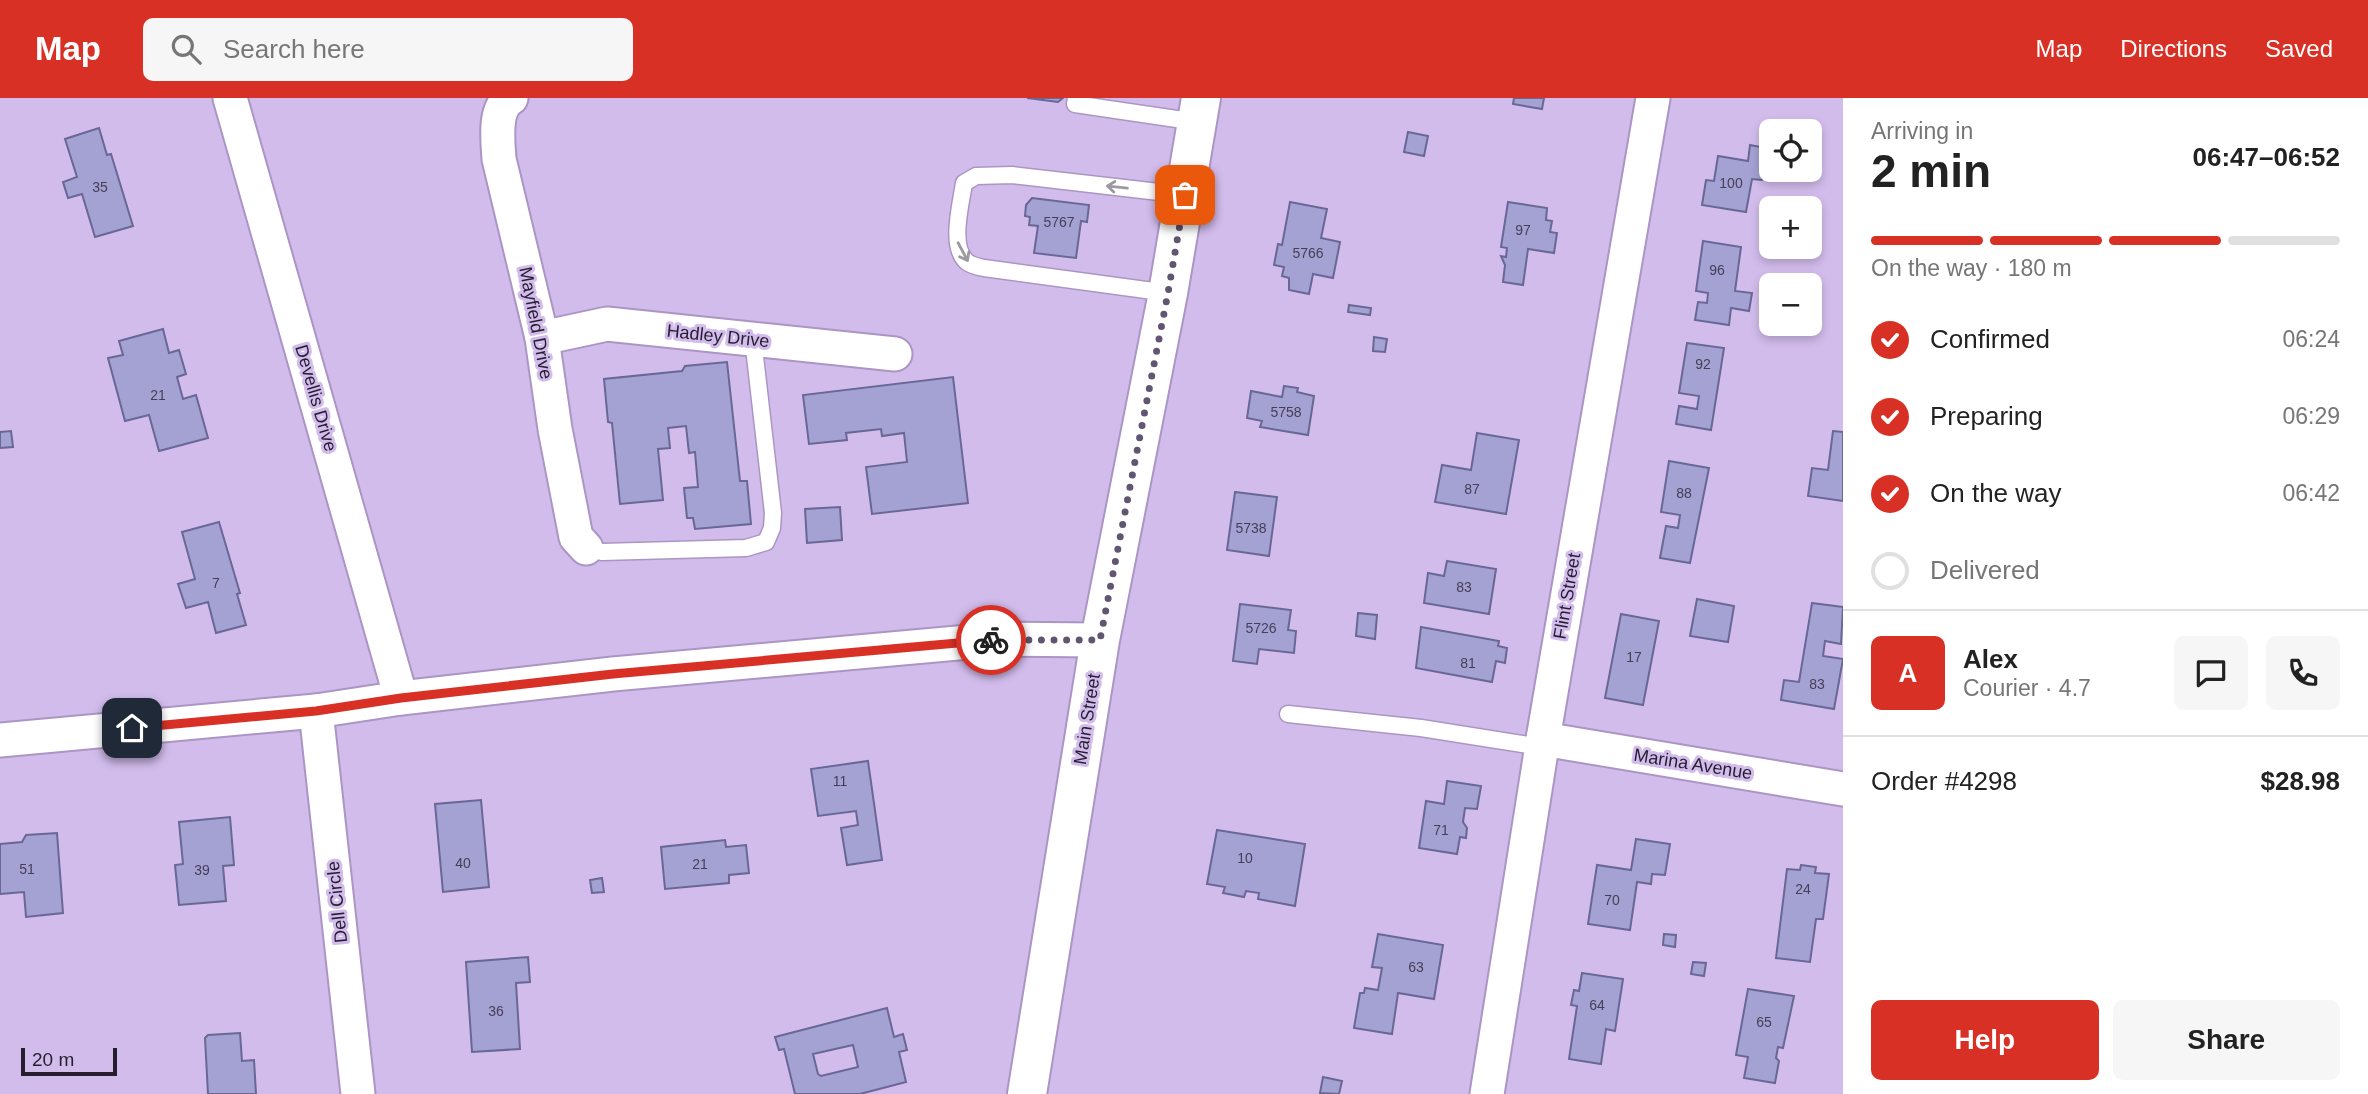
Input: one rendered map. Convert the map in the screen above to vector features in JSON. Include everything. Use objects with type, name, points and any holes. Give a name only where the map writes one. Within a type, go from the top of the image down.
[{"type":"main road","name":"Main Street","points":[[1027,1094],[1100,640],[1168,293],[1199,110]]},
{"type":"street","name":"Devellis Drive","points":[[230,98],[401,698]]},
{"type":"street","name":"Mayfield Drive","points":[[510,98],[500,113],[499,159],[542,338],[555,429],[576,537],[586,548]]},
{"type":"street","name":"Flint Street","points":[[1486,1094],[1542,743],[1653,98]]},
{"type":"street","name":"Hadley Drive","points":[[542,338],[607,324],[895,354]]},
{"type":"street","points":[[0,740],[316,711],[401,698],[613,674],[1002,639],[1100,640]]},
{"type":"street","name":"Dell Circle","points":[[316,711],[358,1094]]},
{"type":"street","name":"Marina Avenue","points":[[1542,743],[1843,789]]},
{"type":"lane","points":[[1076,98],[1075,104],[1120,104],[1147,115],[1199,110]]},
{"type":"lane","points":[[1147,115],[1150,98]]},
{"type":"lane","points":[[1168,293],[984,268],[967,262],[958,247],[957,233],[964,183],[976,176],[1012,175],[1185,195]]},
{"type":"lane","points":[[586,548],[602,552],[746,548],[766,541],[772,528],[773,513],[753,339]]},
{"type":"lane","points":[[1288,715],[1542,743]]},
{"type":"building","points":[[1027,98],[1063,98],[1058,102]]},
{"type":"building","points":[[1514,98],[1544,98],[1542,109],[1513,104]]},
{"type":"building","points":[[99,128],[107,155],[111,154],[133,226],[95,237],[82,194],[68,198],[63,182],[77,177],[65,139]]},
{"type":"building","points":[[1408,132],[1428,136],[1424,156],[1404,152]]},
{"type":"building","points":[[1750,145],[1759,147],[1759,180],[1752,179],[1746,212],[1702,205],[1706,180],[1714,181],[1718,156],[1748,161]]},
{"type":"building","points":[[1032,198],[1089,205],[1087,222],[1081,221],[1076,258],[1034,253],[1038,226],[1029,225],[1030,217],[1025,216],[1026,205]]},
{"type":"building","points":[[1290,202],[1327,209],[1321,238],[1340,242],[1333,278],[1313,274],[1309,294],[1289,290],[1289,278],[1282,276],[1284,267],[1274,265],[1278,244],[1282,245]]},
{"type":"building","points":[[1508,202],[1547,208],[1546,220],[1552,221],[1550,232],[1557,233],[1554,253],[1528,249],[1523,285],[1503,282],[1505,265],[1501,256],[1506,257],[1507,248],[1501,247]]},
{"type":"building","points":[[1703,241],[1741,247],[1735,291],[1752,293],[1749,311],[1731,308],[1729,325],[1695,320],[1698,302],[1707,303],[1708,293],[1696,291]]},
{"type":"building","points":[[1349,305],[1371,308],[1370,315],[1348,312]]},
{"type":"building","points":[[163,329],[169,353],[179,350],[186,374],[177,377],[183,399],[196,395],[208,438],[159,451],[149,415],[125,421],[108,358],[123,355],[119,341]]},
{"type":"building","points":[[1374,337],[1387,339],[1385,352],[1373,351]]},
{"type":"building","points":[[1687,343],[1724,348],[1711,430],[1676,424],[1679,406],[1697,409],[1699,396],[1679,393]]},
{"type":"building","points":[[727,362],[740,481],[747,481],[751,524],[695,529],[693,518],[687,518],[684,488],[698,487],[695,452],[689,453],[686,426],[668,428],[670,448],[658,449],[663,500],[620,504],[612,423],[608,422],[604,379],[682,371],[685,366]]},
{"type":"building","points":[[953,377],[968,503],[872,514],[866,467],[907,462],[904,433],[882,436],[881,429],[846,433],[847,440],[809,444],[803,395]]},
{"type":"building","points":[[1284,386],[1298,388],[1297,392],[1314,396],[1308,435],[1260,427],[1262,421],[1247,418],[1251,391],[1282,397]]},
{"type":"building","points":[[11,431],[13,447],[0,448],[0,432]]},
{"type":"building","points":[[1833,431],[1843,432],[1843,501],[1808,496],[1812,468],[1828,470]]},
{"type":"building","points":[[1477,433],[1519,440],[1506,514],[1435,502],[1442,465],[1471,470]]},
{"type":"building","points":[[1669,461],[1709,468],[1690,563],[1660,558],[1666,526],[1678,528],[1680,515],[1661,512]]},
{"type":"building","points":[[1235,492],[1277,497],[1269,556],[1227,550]]},
{"type":"building","points":[[840,507],[842,540],[807,543],[805,509]]},
{"type":"building","points":[[219,522],[240,593],[237,594],[246,625],[216,633],[208,602],[186,608],[178,584],[195,579],[182,532]]},
{"type":"building","points":[[1447,561],[1496,569],[1489,614],[1424,603],[1428,573],[1444,576]]},
{"type":"building","points":[[1697,599],[1734,606],[1728,642],[1690,636]]},
{"type":"building","points":[[1812,603],[1843,607],[1841,644],[1825,641],[1823,656],[1843,659],[1834,709],[1781,700],[1784,680],[1799,682]]},
{"type":"building","points":[[1240,604],[1291,610],[1288,630],[1296,631],[1294,653],[1259,649],[1257,664],[1233,661]]},
{"type":"building","points":[[1358,613],[1377,615],[1375,639],[1356,636]]},
{"type":"building","points":[[1621,614],[1659,621],[1643,705],[1605,698]]},
{"type":"building","points":[[1421,627],[1499,641],[1498,646],[1507,648],[1505,663],[1496,661],[1492,682],[1416,668]]},
{"type":"building","points":[[868,761],[882,860],[847,865],[841,828],[858,825],[856,811],[818,816],[811,769]]},
{"type":"building","points":[[1447,781],[1481,786],[1477,809],[1465,808],[1463,822],[1467,828],[1466,838],[1460,837],[1457,854],[1419,848],[1426,801],[1444,804]]},
{"type":"building","points":[[481,800],[489,887],[443,892],[435,804]]},
{"type":"building","points":[[230,817],[234,865],[223,866],[226,901],[179,905],[175,865],[183,864],[179,822]]},
{"type":"building","points":[[1217,830],[1305,844],[1295,906],[1258,899],[1259,893],[1246,891],[1244,897],[1223,893],[1225,887],[1207,884]]},
{"type":"building","points":[[57,833],[63,913],[26,917],[24,892],[0,894],[0,844],[22,842],[26,835]]},
{"type":"building","points":[[1636,839],[1670,844],[1665,875],[1652,874],[1651,884],[1637,882],[1630,930],[1588,924],[1597,865],[1631,870]]},
{"type":"building","points":[[725,840],[726,847],[746,845],[749,873],[729,875],[729,883],[665,889],[661,847]]},
{"type":"building","points":[[1801,865],[1816,867],[1815,873],[1829,874],[1823,919],[1816,919],[1810,962],[1776,958],[1787,869],[1800,870]]},
{"type":"building","points":[[602,878],[604,892],[592,893],[590,880]]},
{"type":"building","points":[[1378,934],[1443,945],[1434,999],[1398,993],[1392,1034],[1354,1028],[1360,993],[1364,993],[1365,988],[1378,990],[1382,968],[1372,967]]},
{"type":"building","points":[[1664,934],[1676,935],[1675,947],[1663,945]]},
{"type":"building","points":[[528,957],[530,982],[516,983],[520,1049],[472,1052],[466,962]]},
{"type":"building","points":[[1693,962],[1706,963],[1704,976],[1691,974]]},
{"type":"building","points":[[1582,973],[1623,979],[1615,1031],[1606,1029],[1601,1064],[1569,1059],[1577,1006],[1571,1005],[1574,990],[1579,991]]},
{"type":"building","points":[[1748,989],[1794,996],[1783,1048],[1778,1047],[1776,1058],[1779,1061],[1775,1083],[1744,1078],[1748,1057],[1736,1055]]},
{"type":"building","points":[[887,1008],[894,1037],[903,1034],[907,1050],[899,1052],[906,1082],[860,1094],[795,1094],[784,1049],[779,1050],[775,1037]],"holes":[[[853,1045],[858,1067],[821,1076],[818,1074],[813,1054]]]},
{"type":"building","points":[[240,1033],[242,1061],[254,1060],[256,1094],[208,1094],[205,1038],[208,1035]]},
{"type":"building","points":[[1323,1077],[1342,1081],[1339,1094],[1320,1093]]},
{"type":"way so far","points":[[991,640],[1100,640],[1185,195]]},
{"type":"route","points":[[132,728],[316,711],[401,698],[613,674],[991,640]]}]
